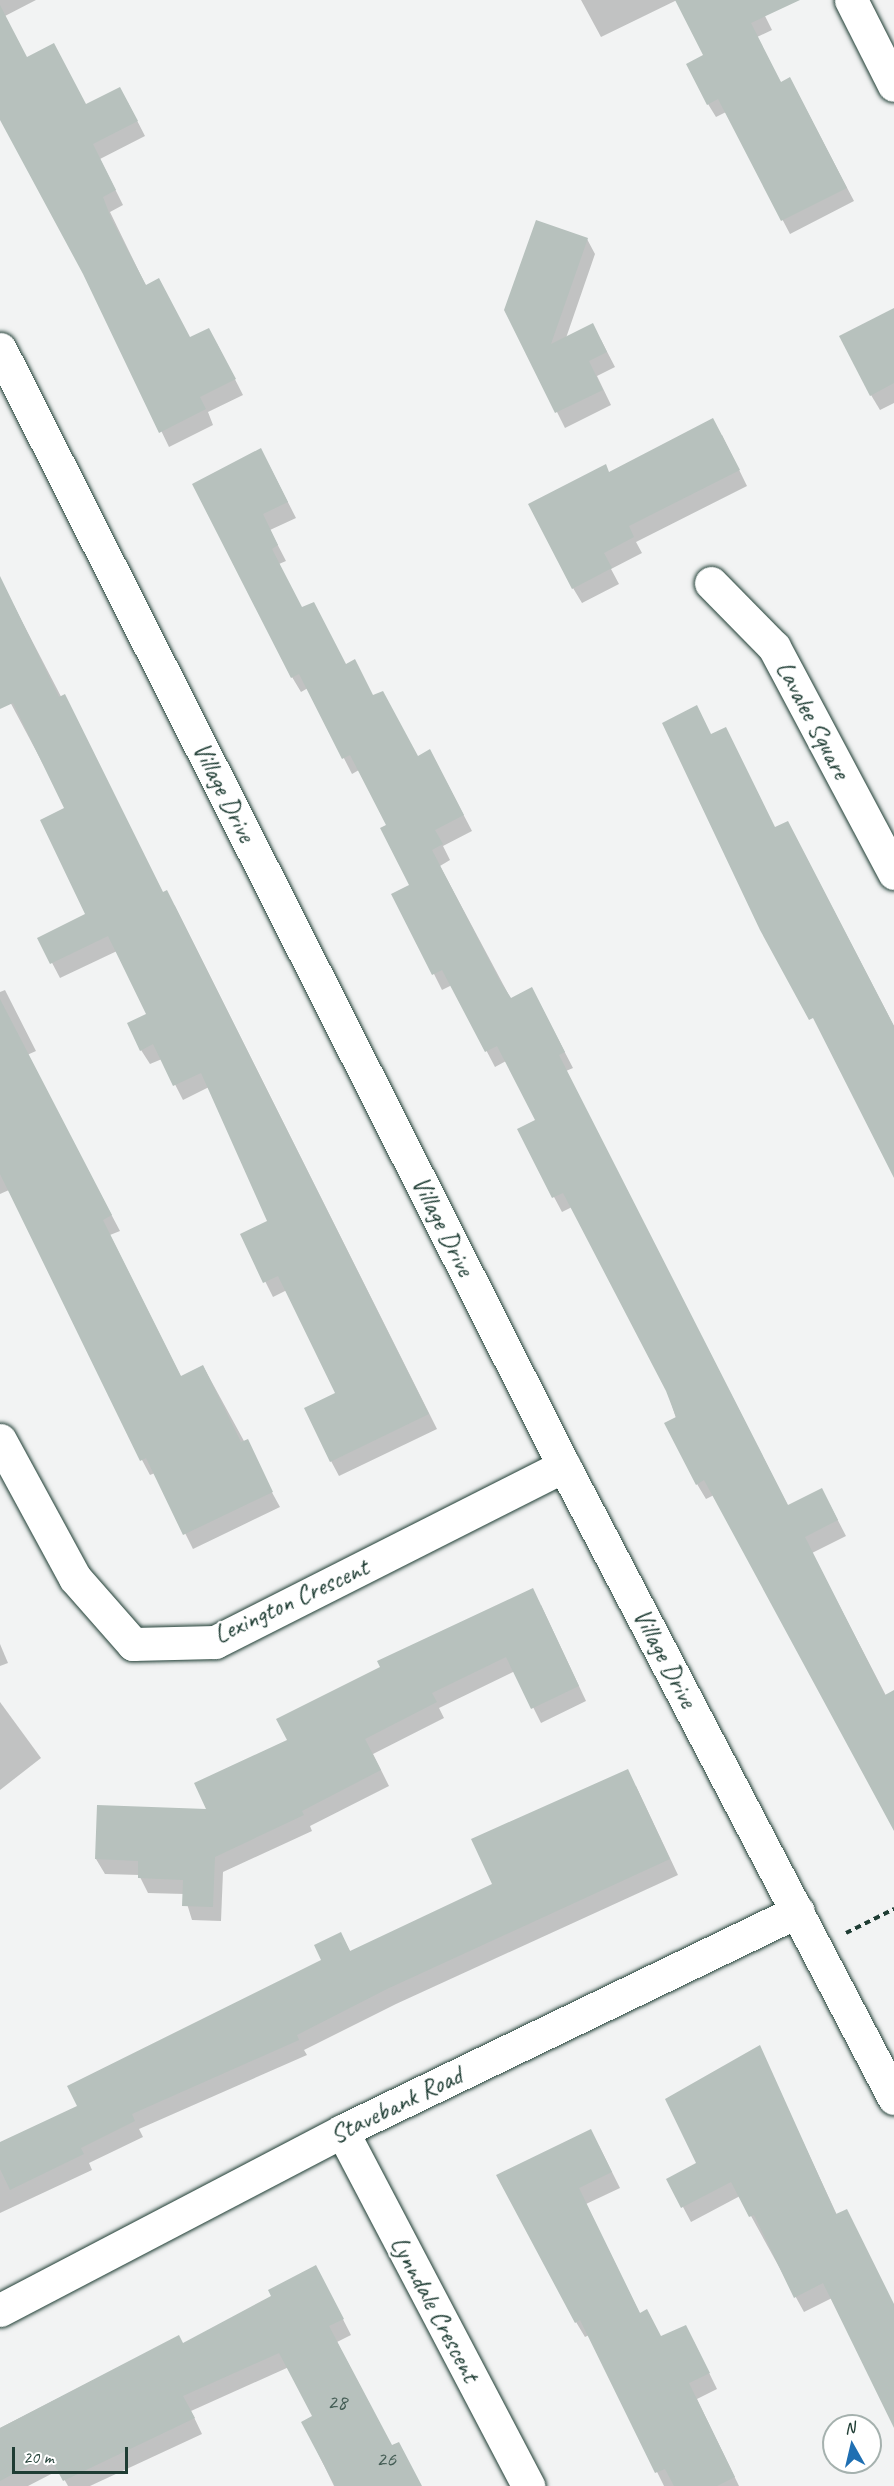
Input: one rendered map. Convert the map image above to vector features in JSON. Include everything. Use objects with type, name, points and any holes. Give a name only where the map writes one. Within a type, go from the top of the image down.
[{"type":"street","points":[[850,0],[894,85]]},
{"type":"street","name":"Village Drive","points":[[0,350],[564,1466],[894,2098]]},
{"type":"street","name":"Lavalee Square","points":[[711,583],[774,647],[894,873]]},
{"type":"street","name":"Lexington Crescent","points":[[0,1440],[75,1578],[133,1644],[214,1642],[564,1466]]},
{"type":"street","name":"Stavebank Road","points":[[0,2310],[342,2131],[798,1911]]},
{"type":"street","name":"Lynndale Crescent","points":[[342,2131],[528,2486]]},
{"type":"path","points":[[816,1948],[894,1909]]},
{"type":"building","points":[[675,0],[800,0],[751,23],[781,82],[790,77],[847,188],[781,221],[718,99],[707,105],[686,64],[703,55]]},
{"type":"building","points":[[0,5],[27,57],[54,43],[86,104],[120,87],[138,121],[93,144],[116,190],[103,197],[111,218],[146,285],[159,278],[190,337],[209,328],[236,379],[200,397],[206,409],[159,433],[83,274],[0,120]]},
{"type":"building","points":[[536,220],[588,238],[551,344],[593,323],[607,352],[589,361],[603,390],[555,413],[504,310]]},
{"type":"building","points":[[894,308],[894,383],[870,396],[839,336]]},
{"type":"building","points":[[713,418],[740,470],[629,526],[634,537],[604,553],[612,568],[572,589],[528,504],[606,464],[609,472]]},
{"type":"building","points":[[261,448],[288,502],[263,514],[278,545],[272,549],[302,607],[314,602],[346,664],[355,659],[373,695],[383,691],[418,756],[430,749],[464,815],[435,830],[443,844],[432,850],[499,979],[511,998],[532,987],[565,1052],[559,1055],[788,1505],[822,1488],[838,1520],[805,1537],[885,1695],[894,1690],[894,1831],[704,1480],[696,1485],[664,1423],[676,1417],[666,1391],[563,1193],[552,1198],[517,1129],[535,1120],[497,1046],[485,1052],[442,970],[432,975],[391,894],[409,885],[380,828],[386,825],[350,755],[342,759],[299,674],[291,678],[192,484]]},
{"type":"building","points":[[0,576],[59,697],[65,694],[163,892],[167,890],[429,1414],[330,1462],[304,1408],[335,1393],[278,1276],[263,1283],[240,1234],[267,1221],[201,1073],[173,1086],[153,1044],[140,1051],[127,1023],[146,1014],[108,936],[50,964],[37,938],[85,914],[40,820],[64,808],[13,703],[0,709]]},
{"type":"building","points":[[697,705],[711,734],[726,727],[775,827],[788,821],[894,1026],[894,1178],[813,1018],[809,1020],[760,930],[662,723]]},
{"type":"building","points":[[0,999],[112,1215],[103,1220],[181,1376],[203,1365],[241,1442],[248,1439],[273,1492],[183,1535],[146,1458],[140,1461],[0,1174]]},
{"type":"building","points":[[533,1588],[579,1686],[531,1709],[506,1657],[432,1693],[437,1702],[365,1739],[381,1770],[302,1811],[304,1815],[215,1857],[213,1907],[182,1906],[183,1880],[138,1878],[138,1861],[95,1859],[97,1805],[206,1809],[194,1783],[287,1740],[276,1719],[380,1667],[377,1661]]},
{"type":"building","points":[[628,1769],[670,1859],[387,1989],[297,2035],[299,2040],[132,2114],[135,2121],[81,2148],[84,2154],[10,2190],[0,2169],[0,2142],[77,2106],[67,2086],[321,1960],[314,1945],[341,1932],[350,1951],[492,1884],[471,1839]]},
{"type":"building","points":[[760,2045],[836,2214],[847,2209],[894,2304],[894,2428],[823,2283],[794,2298],[754,2215],[749,2217],[731,2182],[681,2208],[666,2179],[696,2163],[665,2099]]},
{"type":"building","points":[[591,2129],[612,2172],[579,2188],[640,2313],[647,2309],[661,2336],[686,2325],[710,2373],[689,2383],[735,2477],[717,2486],[674,2486],[665,2469],[655,2473],[580,2320],[575,2323],[496,2175]]},
{"type":"building","points":[[316,2265],[344,2319],[329,2326],[392,2445],[399,2442],[422,2486],[335,2486],[301,2422],[312,2416],[279,2353],[183,2396],[195,2418],[63,2481],[49,2455],[0,2481],[0,2428],[179,2335],[183,2343],[271,2296],[268,2290]]}]
